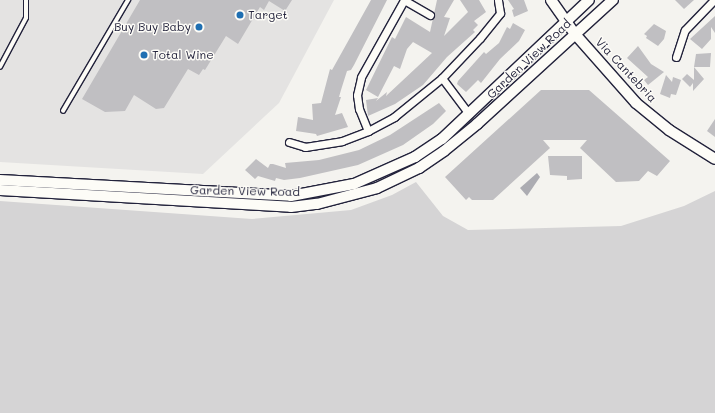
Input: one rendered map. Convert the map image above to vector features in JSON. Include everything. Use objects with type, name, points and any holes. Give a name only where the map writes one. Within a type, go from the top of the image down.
[{"type":"main road","name":"Via Cantebria","points":[[551,0],[575,34],[636,103],[669,130],[715,159]]},
{"type":"main road","name":"Garden View Road","points":[[0,180],[263,195],[316,193],[354,184],[415,158],[442,139],[566,20],[589,0]]},
{"type":"main road","name":"Garden View Road","points":[[0,190],[251,206],[291,207],[324,202],[377,188],[418,168],[477,124],[613,0]]},
{"type":"street","points":[[368,131],[359,109],[357,95],[361,77],[404,0],[430,15]]},
{"type":"street","points":[[290,142],[306,146],[342,142],[368,131],[399,113],[442,78],[500,13],[498,0]]},
{"type":"street","points":[[676,58],[685,30],[714,0]]},
{"type":"street","points":[[442,78],[469,114]]},
{"type":"lane","points":[[0,67],[26,18],[26,0]]},
{"type":"lane","points":[[63,110],[128,0]]},
{"type":"shaded area","points":[[0,0],[334,0],[279,103],[203,174],[0,162]]},
{"type":"shaded area","points":[[537,173],[540,177],[527,196],[520,188]]},
{"type":"shaded area","points":[[416,182],[443,216],[468,230],[621,226],[684,206],[715,191],[715,413],[0,413],[0,201],[252,219],[351,210],[392,195]]},
{"type":"building","points":[[140,0],[292,0],[285,11],[269,1],[264,10],[260,7],[238,44],[226,36],[205,70],[203,69],[199,75],[188,69],[164,108],[156,109],[134,95],[125,111],[105,112],[82,99]]},
{"type":"building","points":[[371,0],[387,0],[354,65],[351,70],[347,71],[341,90],[339,97],[341,97],[335,115],[342,113],[348,127],[317,136],[316,134],[296,131],[298,117],[313,120],[312,104],[321,103],[330,69],[332,70]]},
{"type":"building","points":[[437,0],[454,0],[444,17],[450,18],[444,36],[468,12],[460,0],[479,0],[486,12],[474,21],[478,25],[473,30],[475,32],[447,57],[423,85],[395,104],[368,116],[366,100],[378,98],[376,101],[387,92],[386,96],[432,53],[413,42],[407,49],[400,69],[394,66],[378,97],[366,90],[392,37],[395,39],[406,17],[430,32]]},
{"type":"building","points":[[508,0],[524,0],[528,11],[514,17],[512,10],[514,9]]},
{"type":"building","points":[[675,0],[694,0],[684,9]]},
{"type":"building","points":[[715,16],[715,33],[711,27],[711,39],[702,49],[690,39]]},
{"type":"building","points":[[513,23],[525,30],[519,41],[500,59],[481,83],[478,80],[466,92],[457,84],[458,81],[484,52],[486,54],[499,43],[507,27],[510,29]]},
{"type":"building","points":[[654,24],[666,31],[664,39],[658,46],[646,38],[647,36],[644,34]]},
{"type":"building","points":[[638,46],[651,64],[664,72],[648,85],[644,80],[648,77],[627,58]]},
{"type":"building","points":[[711,53],[710,67],[694,67],[696,54]]},
{"type":"building","points":[[694,67],[704,79],[693,91],[693,83],[690,87],[682,79],[687,74],[694,80]]},
{"type":"building","points":[[666,75],[672,82],[673,77],[681,80],[676,95],[671,94],[670,98],[660,94]]},
{"type":"building","points":[[541,90],[589,90],[670,161],[657,176],[648,171],[639,181],[616,182],[580,148],[587,140],[543,140],[550,148],[493,200],[472,200],[469,197],[466,200],[445,177]]},
{"type":"building","points":[[439,103],[446,111],[433,124],[403,145],[358,165],[300,178],[284,180],[276,178],[275,181],[258,176],[255,179],[245,170],[256,159],[268,168],[270,164],[273,164],[286,168],[285,163],[319,160],[359,150],[390,135]]},
{"type":"building","points":[[715,119],[715,137],[707,131]]},
{"type":"building","points":[[548,156],[582,156],[582,179],[567,180],[567,176],[550,175]]},
{"type":"place","name":"Target","points":[[240,15]]},
{"type":"place","name":"Buy Buy Baby","points":[[199,27]]},
{"type":"place","name":"Total Wine","points":[[144,55]]}]
